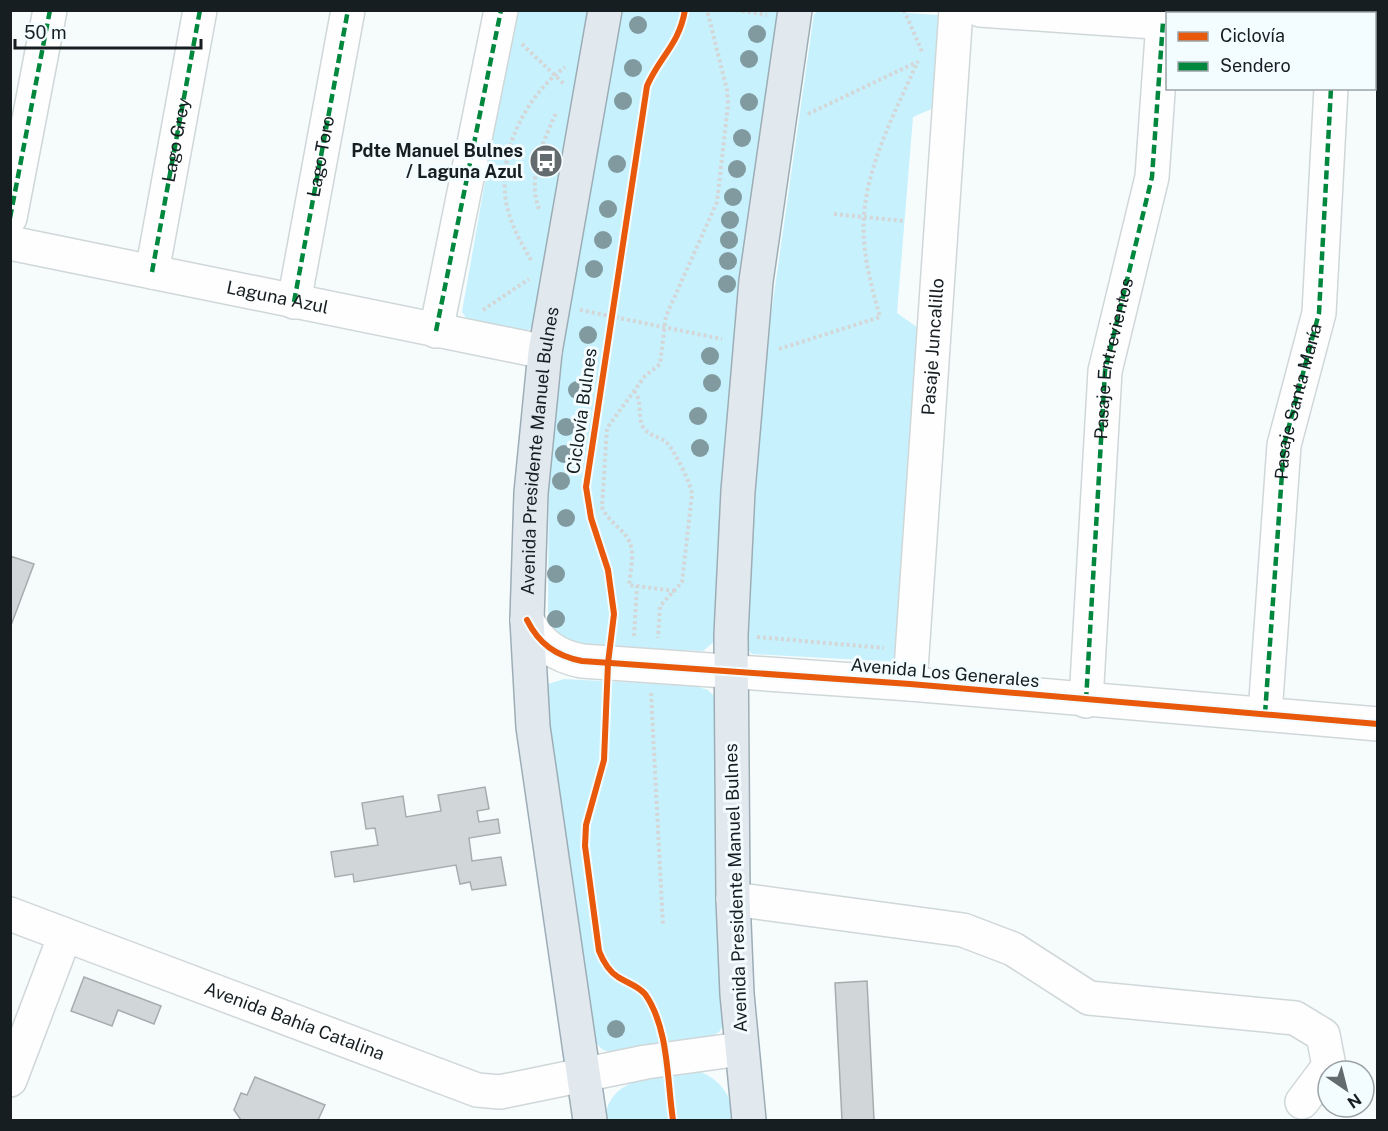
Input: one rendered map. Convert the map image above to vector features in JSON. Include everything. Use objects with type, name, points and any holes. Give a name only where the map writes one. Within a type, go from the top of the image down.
[{"type":"main road","name":"Avenida Presidente Manuel Bulnes","points":[[590,1120],[533,727],[526,620],[531,493],[544,352],[605,10]]},
{"type":"main road","name":"Avenida Presidente Manuel Bulnes","points":[[748,1120],[741,1049],[734,899],[730,635],[738,491],[756,281],[795,10]]},
{"type":"street","points":[[10,218],[50,10]]},
{"type":"street","name":"Lago Grey","points":[[152,272],[200,10]]},
{"type":"street","name":"Lago Toro","points":[[294,302],[348,10]]},
{"type":"street","name":"Pasaje Juncalillo","points":[[910,684],[956,10]]},
{"type":"street","points":[[980,10],[1165,22]]},
{"type":"street","points":[[436,330],[500,16]]},
{"type":"street","name":"Pasaje Entrevientos","points":[[1086,700],[1105,371],[1152,177],[1165,22]]},
{"type":"street","name":"Pasaje Santa María","points":[[1265,714],[1284,445],[1318,313],[1331,90]]},
{"type":"street","name":"Laguna Azul","points":[[10,243],[544,352]]},
{"type":"street","name":"Avenida Los Generales","points":[[526,620],[538,639],[558,654],[641,676],[729,671],[1377,724]]},
{"type":"street","points":[[734,899],[963,930],[1013,949],[1089,998],[1295,1018],[1323,1035],[1329,1066],[1302,1102]]},
{"type":"street","name":"Avenida Bahía Catalina","points":[[10,914],[477,1090],[500,1092],[584,1073]]},
{"type":"street","points":[[10,1080],[65,935]]},
{"type":"street","name":"Avenida Presidente Manuel Bulnes","points":[[584,1073],[741,1049]]},
{"type":"path","points":[[675,591],[629,585],[632,547],[628,538],[606,517],[602,507],[607,428],[645,376],[660,364],[666,316],[717,202],[728,105],[727,90],[707,10]]},
{"type":"path","points":[[904,10],[925,58]]},
{"type":"path","points":[[500,16],[567,87]]},
{"type":"path","points":[[806,115],[933,55]]},
{"type":"path","points":[[534,264],[508,213],[505,188],[510,143],[517,127],[541,91],[568,65]]},
{"type":"path","points":[[834,214],[904,221]]},
{"type":"path","points":[[481,311],[538,272]]},
{"type":"path","points":[[634,391],[639,401],[641,424],[646,432],[666,442],[690,481],[692,494],[682,582],[660,606],[658,644]]},
{"type":"path","points":[[637,586],[641,676],[663,926]]},
{"type":"path","points":[[730,635],[912,651]]},
{"type":"shaded area","points":[[620,10],[775,11],[778,14],[715,641],[703,651],[575,646],[554,631],[548,611],[551,415]]},
{"type":"shaded area","points":[[869,10],[950,16],[943,104],[913,117],[897,313],[928,335],[900,662],[752,654],[743,644],[769,329],[814,14],[819,11]]},
{"type":"shaded area","points":[[515,11],[595,11],[541,318],[524,335],[475,331],[462,312]]},
{"type":"shaded area","points":[[564,679],[695,686],[708,690],[714,696],[725,1023],[719,1032],[706,1040],[611,1052],[603,1050],[595,1042],[544,691],[548,684]]},
{"type":"shaded area","points":[[699,1071],[714,1080],[724,1090],[736,1120],[605,1120],[609,1105],[616,1093],[627,1085],[654,1076]]},
{"type":"building","points":[[10,556],[34,564],[10,628]]},
{"type":"building","points":[[485,787],[489,809],[477,811],[479,822],[498,819],[500,833],[469,838],[472,861],[501,857],[506,885],[472,890],[470,882],[460,884],[456,865],[354,882],[353,874],[335,877],[331,852],[378,845],[375,828],[366,829],[362,803],[403,796],[406,817],[441,811],[438,795]]},
{"type":"building","points":[[84,977],[161,1006],[154,1024],[118,1010],[112,1026],[71,1011]]},
{"type":"building","points":[[867,981],[874,1120],[842,1120],[835,983]]},
{"type":"building","points":[[255,1077],[325,1105],[318,1120],[241,1120],[234,1110],[241,1093],[247,1095]]},
{"type":"marked path","points":[[10,218],[50,10]]},
{"type":"marked path","points":[[152,272],[200,10]]},
{"type":"marked path","points":[[294,302],[348,10]]},
{"type":"marked path","points":[[436,331],[501,10]]},
{"type":"marked path","points":[[1086,701],[1105,371],[1152,177],[1163,22]]},
{"type":"marked path","points":[[1265,714],[1284,445],[1319,313],[1331,90]]},
{"type":"cycle path","name":"Ciclovía Bulnes","points":[[673,1120],[666,1055],[653,1008],[642,991],[611,972],[599,951],[585,846],[586,825],[604,760],[608,663],[614,614],[608,570],[591,518],[586,487],[647,86],[674,42],[685,10]]},
{"type":"cycle path","points":[[527,620],[537,636],[549,648],[564,656],[582,661],[910,684],[1378,724]]},
{"type":"place","name":"Pdte Manuel Bulnes / Laguna Azul","points":[[546,161]]}]
